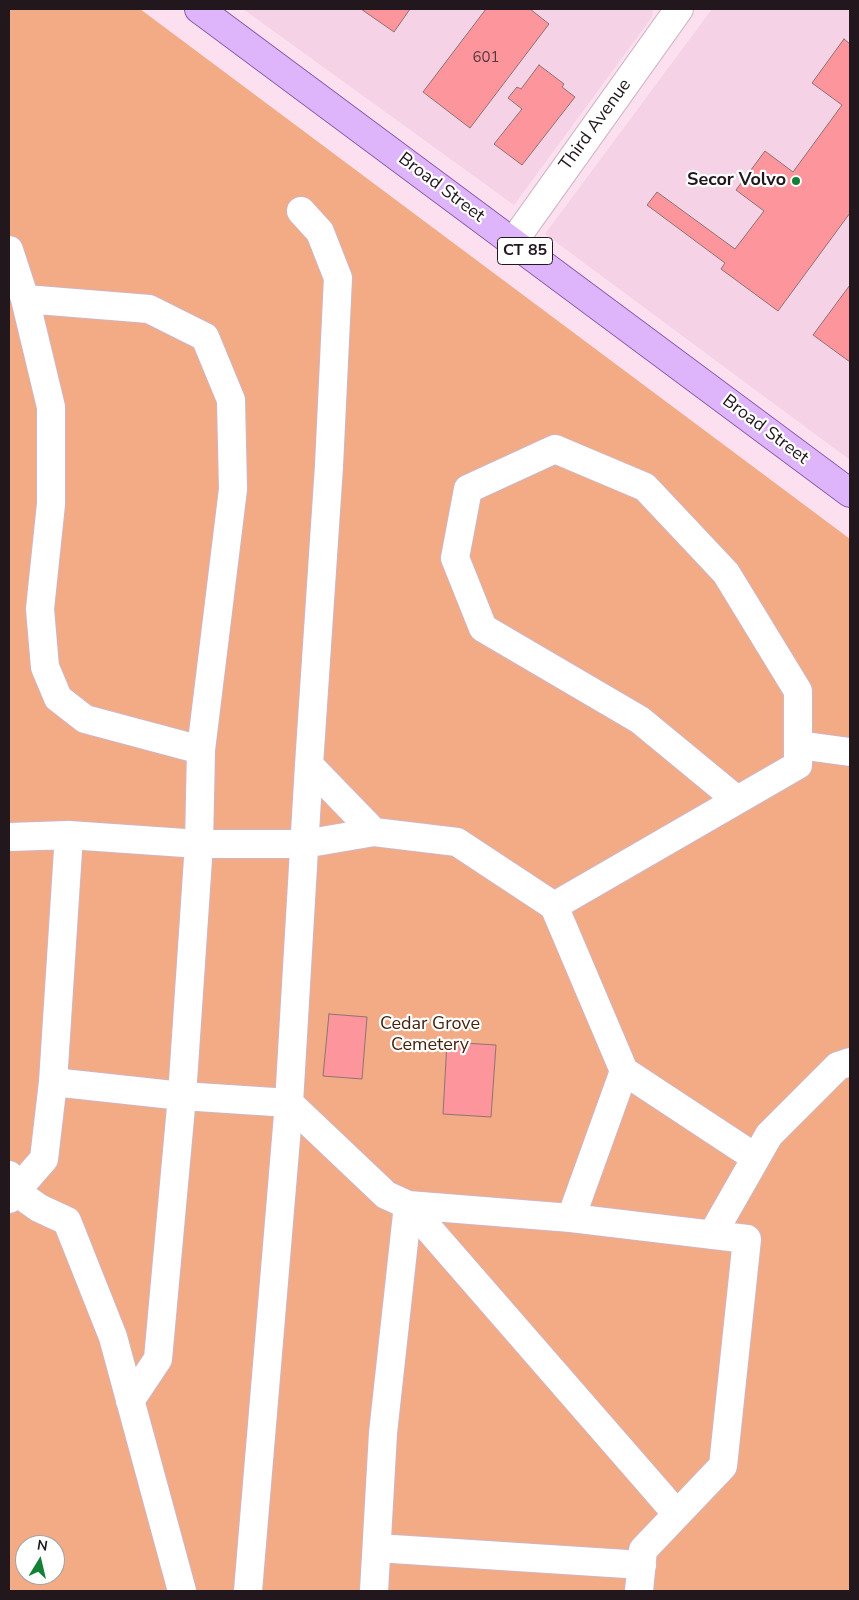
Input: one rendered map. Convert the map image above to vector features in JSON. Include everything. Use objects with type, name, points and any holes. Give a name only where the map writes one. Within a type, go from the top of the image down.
[{"type":"main road","name":"Broad Street","points":[[199,9],[850,493]]},
{"type":"street","name":"Third Avenue","points":[[513,242],[680,9]]},
{"type":"street","points":[[248,1591],[289,1103],[309,765],[330,466],[338,278],[320,232],[301,211]]},
{"type":"street","points":[[9,250],[24,299],[51,407],[51,504],[40,609],[45,667],[58,698],[85,719],[201,750]]},
{"type":"street","points":[[24,299],[149,309],[205,337],[231,400],[233,489],[201,750],[199,844],[182,1096],[158,1359],[130,1401]]},
{"type":"street","points":[[554,906],[798,765],[798,691],[726,573],[645,487],[555,449],[468,489],[455,558],[483,628],[640,720],[737,800]]},
{"type":"street","points":[[798,745],[850,752]]},
{"type":"street","points":[[309,765],[374,832]]},
{"type":"street","points":[[9,837],[69,835],[199,844],[304,844],[374,832],[457,842],[554,906],[624,1071],[756,1158]]},
{"type":"street","points":[[69,835],[53,1082],[44,1159],[10,1188],[39,1208],[67,1221],[113,1336],[182,1591]]},
{"type":"street","points":[[712,1235],[769,1135],[838,1066],[850,1062]]},
{"type":"street","points":[[571,1218],[624,1071]]},
{"type":"street","points":[[53,1082],[182,1096],[289,1103],[386,1195],[408,1205],[571,1218],[746,1239],[723,1466],[643,1550],[639,1591]]},
{"type":"street","points":[[408,1205],[677,1514]]},
{"type":"street","points":[[374,1591],[384,1433],[408,1205]]},
{"type":"street","points":[[377,1548],[642,1565]]},
{"type":"shaded area","points":[[243,9],[653,9],[652,17],[514,205]]},
{"type":"shaded area","name":"Secor Volvo","points":[[712,9],[850,9],[850,460],[545,234]]},
{"type":"green space","name":"Cedar Grove Cemetery","points":[[9,9],[140,9],[850,539],[850,1591],[9,1591]]},
{"type":"building","points":[[361,9],[410,9],[394,32]]},
{"type":"building","points":[[486,9],[530,9],[549,24],[470,128],[423,92]]},
{"type":"building","name":"Secor Volvo","points":[[844,39],[850,44],[850,213],[778,311],[721,269],[725,263],[647,205],[657,192],[735,249],[764,211],[736,190],[765,151],[793,172],[842,105],[812,83]]},
{"type":"building","points":[[539,65],[564,84],[562,87],[575,97],[522,165],[494,144],[522,109],[508,98],[517,87],[521,89]]},
{"type":"building","points":[[850,285],[850,362],[813,335]]},
{"type":"building","points":[[329,1014],[367,1017],[362,1079],[323,1076]]},
{"type":"building","points":[[447,1042],[496,1045],[491,1117],[443,1114]]},
{"type":"place","name":"Secor Volvo","points":[[796,181]]}]
